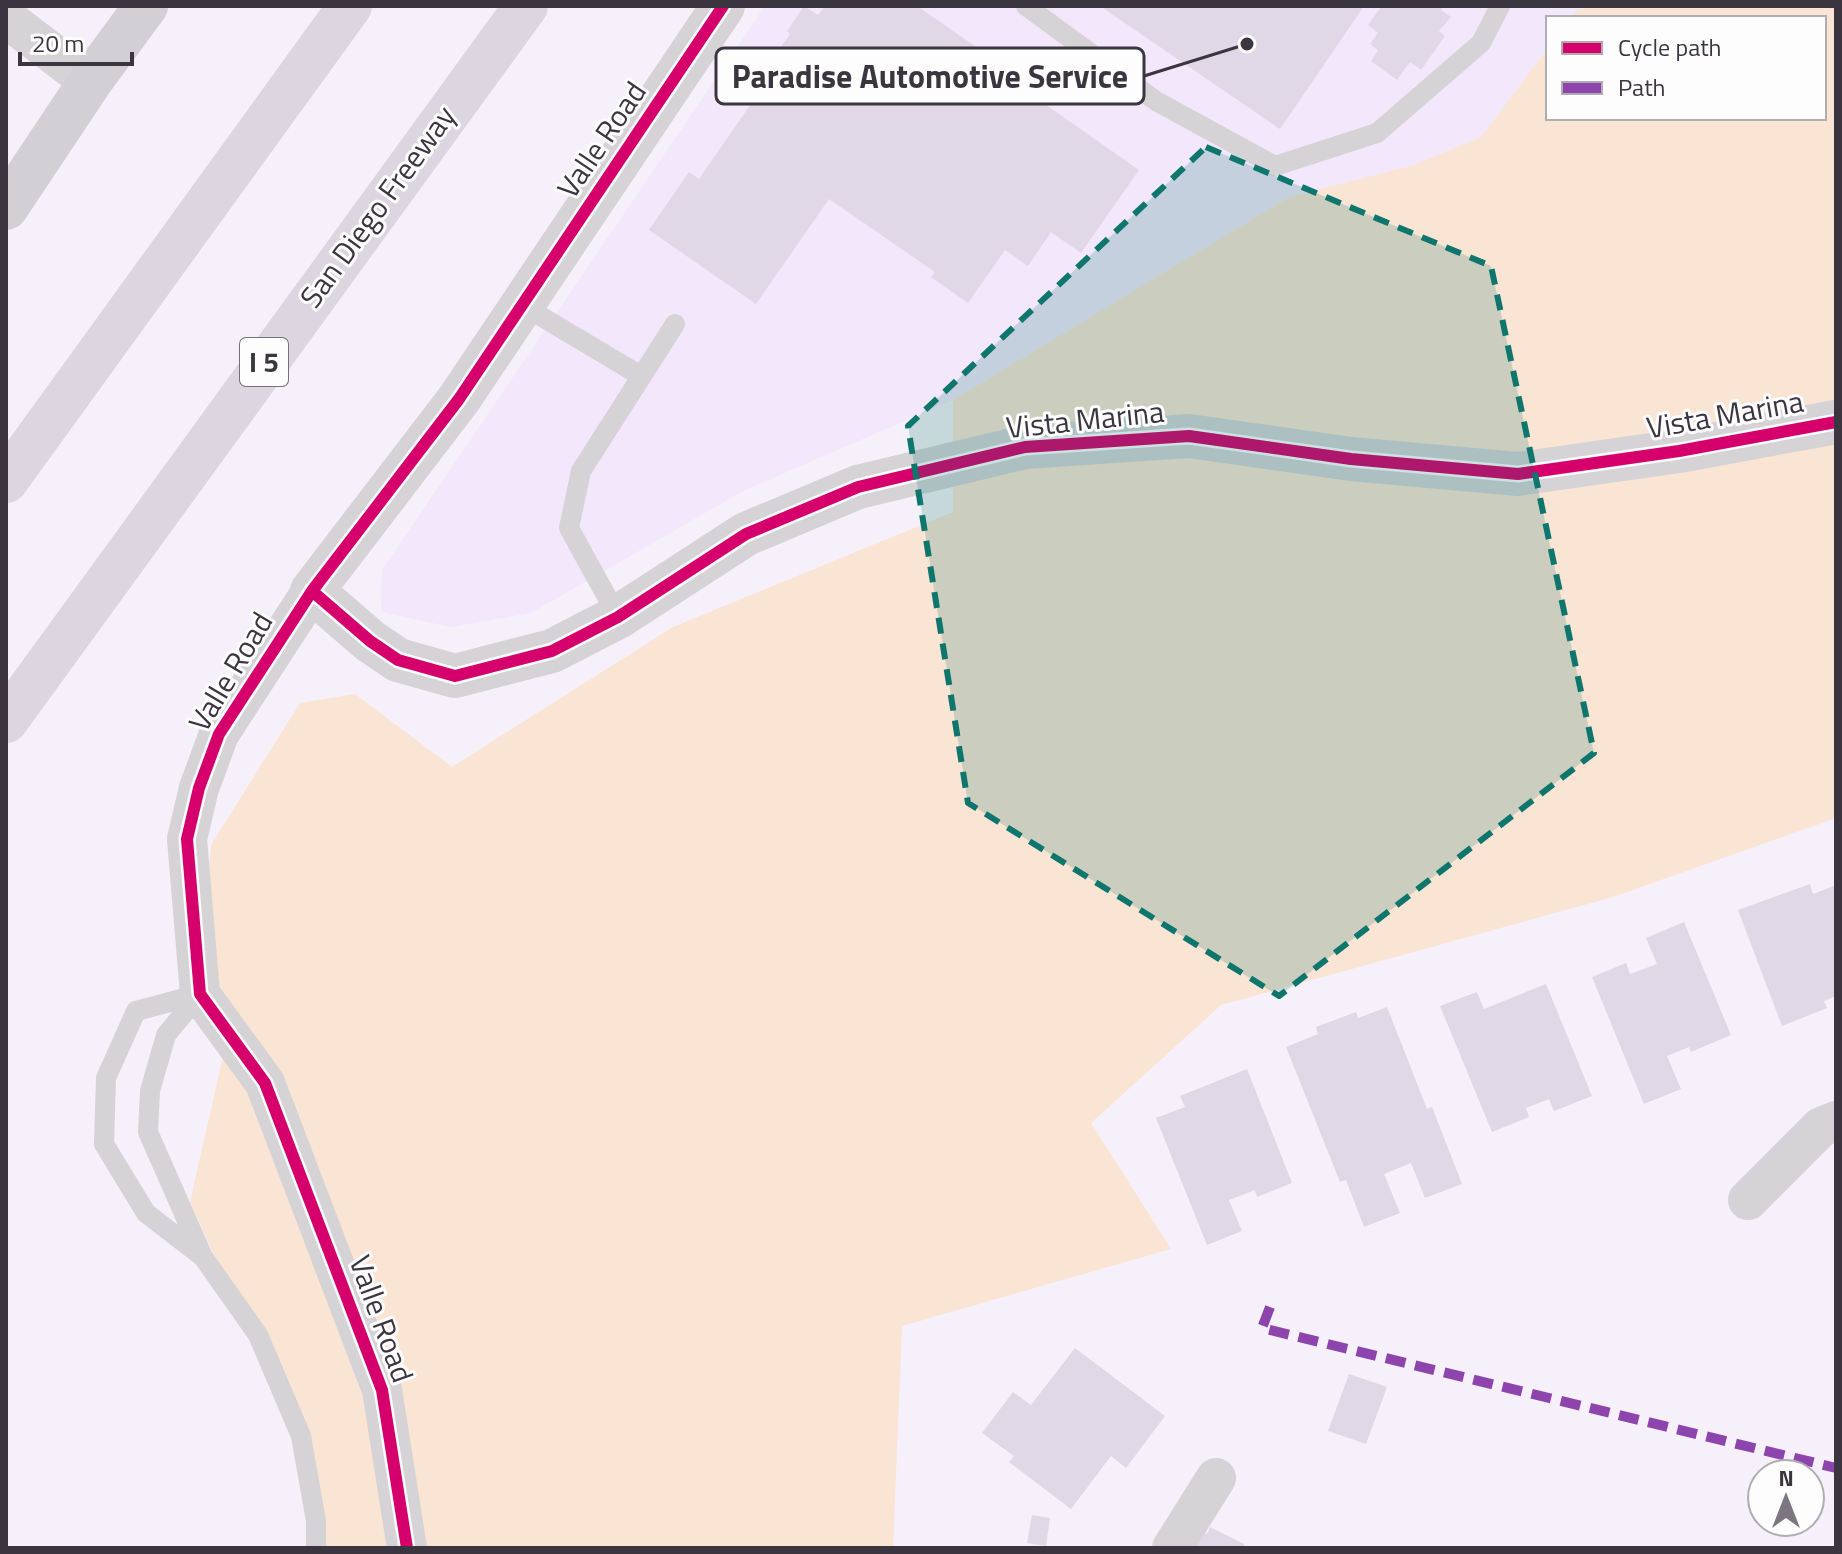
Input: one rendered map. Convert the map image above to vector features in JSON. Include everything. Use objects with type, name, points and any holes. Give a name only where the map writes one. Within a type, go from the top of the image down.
[{"type":"highway","points":[[6,481],[350,6]]},
{"type":"highway","name":"San Diego Freeway","points":[[6,721],[526,6]]},
{"type":"main road","points":[[6,208],[90,82],[146,6]]},
{"type":"street","name":"Valle Road","points":[[407,1548],[382,1390],[265,1083],[200,994],[187,839],[199,788],[219,734],[312,591],[459,399],[723,6]]},
{"type":"street","points":[[6,18],[90,82]]},
{"type":"street","name":"Vista Marina","points":[[312,591],[370,641],[398,660],[455,676],[552,651],[618,617],[746,534],[844,493],[1025,447],[1189,436],[1351,459],[1518,474],[1679,451],[1836,422]]},
{"type":"street","points":[[1748,1200],[1821,1127],[1836,1121]]},
{"type":"street","points":[[1172,1548],[1216,1478]]},
{"type":"lane","points":[[1026,6],[1156,101],[1275,166],[1377,133],[1481,43],[1500,6]]},
{"type":"lane","points":[[522,305],[641,376]]},
{"type":"lane","points":[[618,617],[569,528],[581,471],[675,324]]},
{"type":"lane","points":[[200,994],[136,1011],[106,1078],[104,1144],[146,1213],[203,1257]]},
{"type":"lane","points":[[200,994],[166,1035],[150,1091],[148,1132],[203,1257],[258,1335],[301,1436],[316,1521],[316,1548]]},
{"type":"highlighted area","points":[[1206,147],[1491,266],[1594,753],[1279,996],[968,803],[908,426]]},
{"type":"shaded area","points":[[765,6],[1595,6],[1577,10],[1572,16],[1546,16],[1546,51],[1481,137],[1414,165],[1289,197],[953,400],[745,490],[531,613],[451,627],[381,612],[382,570]]},
{"type":"shaded area","points":[[1595,6],[1836,6],[1836,818],[1613,897],[1221,1005],[1091,1123],[1171,1249],[902,1326],[893,1548],[312,1548],[310,1467],[190,1202],[223,1057],[208,883],[211,845],[300,703],[355,694],[452,767],[673,627],[953,512],[953,400],[1289,197],[1414,165],[1481,137],[1546,51],[1546,120],[1826,120],[1826,16],[1572,16],[1577,10]]},
{"type":"building","points":[[804,6],[818,15],[825,6],[917,6],[1033,86],[1029,93],[1139,170],[1081,253],[1051,232],[1028,266],[1005,250],[968,303],[931,277],[935,272],[829,199],[756,304],[649,230],[689,172],[699,179],[771,75],[764,70],[790,34],[787,31]]},
{"type":"building","points":[[1100,6],[1364,6],[1280,129]]},
{"type":"building","points":[[1382,6],[1444,6],[1441,10],[1451,17],[1439,31],[1445,36],[1421,70],[1410,62],[1397,80],[1371,61],[1378,50],[1370,44],[1378,33],[1368,25]]},
{"type":"building","points":[[1810,884],[1813,894],[1836,885],[1836,996],[1824,1001],[1827,1008],[1782,1026],[1738,910]]},
{"type":"building","points":[[1684,922],[1731,1035],[1691,1052],[1689,1047],[1667,1056],[1681,1089],[1644,1104],[1592,977],[1626,963],[1630,974],[1657,964],[1646,938]]},
{"type":"building","points":[[1546,984],[1592,1096],[1554,1111],[1549,1099],[1526,1108],[1529,1117],[1492,1132],[1440,1006],[1477,992],[1484,1009]]},
{"type":"building","points":[[1387,1007],[1427,1109],[1432,1107],[1462,1184],[1425,1198],[1411,1163],[1384,1174],[1400,1213],[1364,1227],[1346,1180],[1340,1182],[1286,1047],[1318,1034],[1316,1027],[1356,1012],[1358,1018]]},
{"type":"building","points":[[1247,1069],[1292,1183],[1257,1197],[1255,1190],[1229,1200],[1242,1231],[1207,1245],[1156,1118],[1185,1107],[1180,1096]]},
{"type":"building","points":[[1075,1348],[1165,1416],[1126,1468],[1111,1456],[1071,1509],[1009,1462],[1014,1456],[982,1433],[1013,1392],[1031,1405]]},
{"type":"building","points":[[1349,1374],[1387,1387],[1366,1444],[1328,1431]]},
{"type":"building","points":[[1032,1515],[1050,1518],[1046,1546],[1027,1543]]},
{"type":"building","points":[[1210,1527],[1244,1544],[1243,1548],[1192,1548],[1201,1531],[1207,1534]]},
{"type":"marked path","points":[[1270,1307],[1262,1328],[1836,1468]]},
{"type":"cycle path","points":[[407,1548],[382,1390],[265,1083],[200,994],[187,839],[199,788],[219,734],[312,591],[459,399],[723,6]]},
{"type":"cycle path","points":[[312,591],[370,641],[398,660],[455,676],[552,651],[618,617],[746,534],[858,487],[1025,447],[1189,436],[1351,459],[1518,474],[1679,451],[1836,422]]},
{"type":"place","name":"Paradise Automotive Service","points":[[1247,44]]}]
